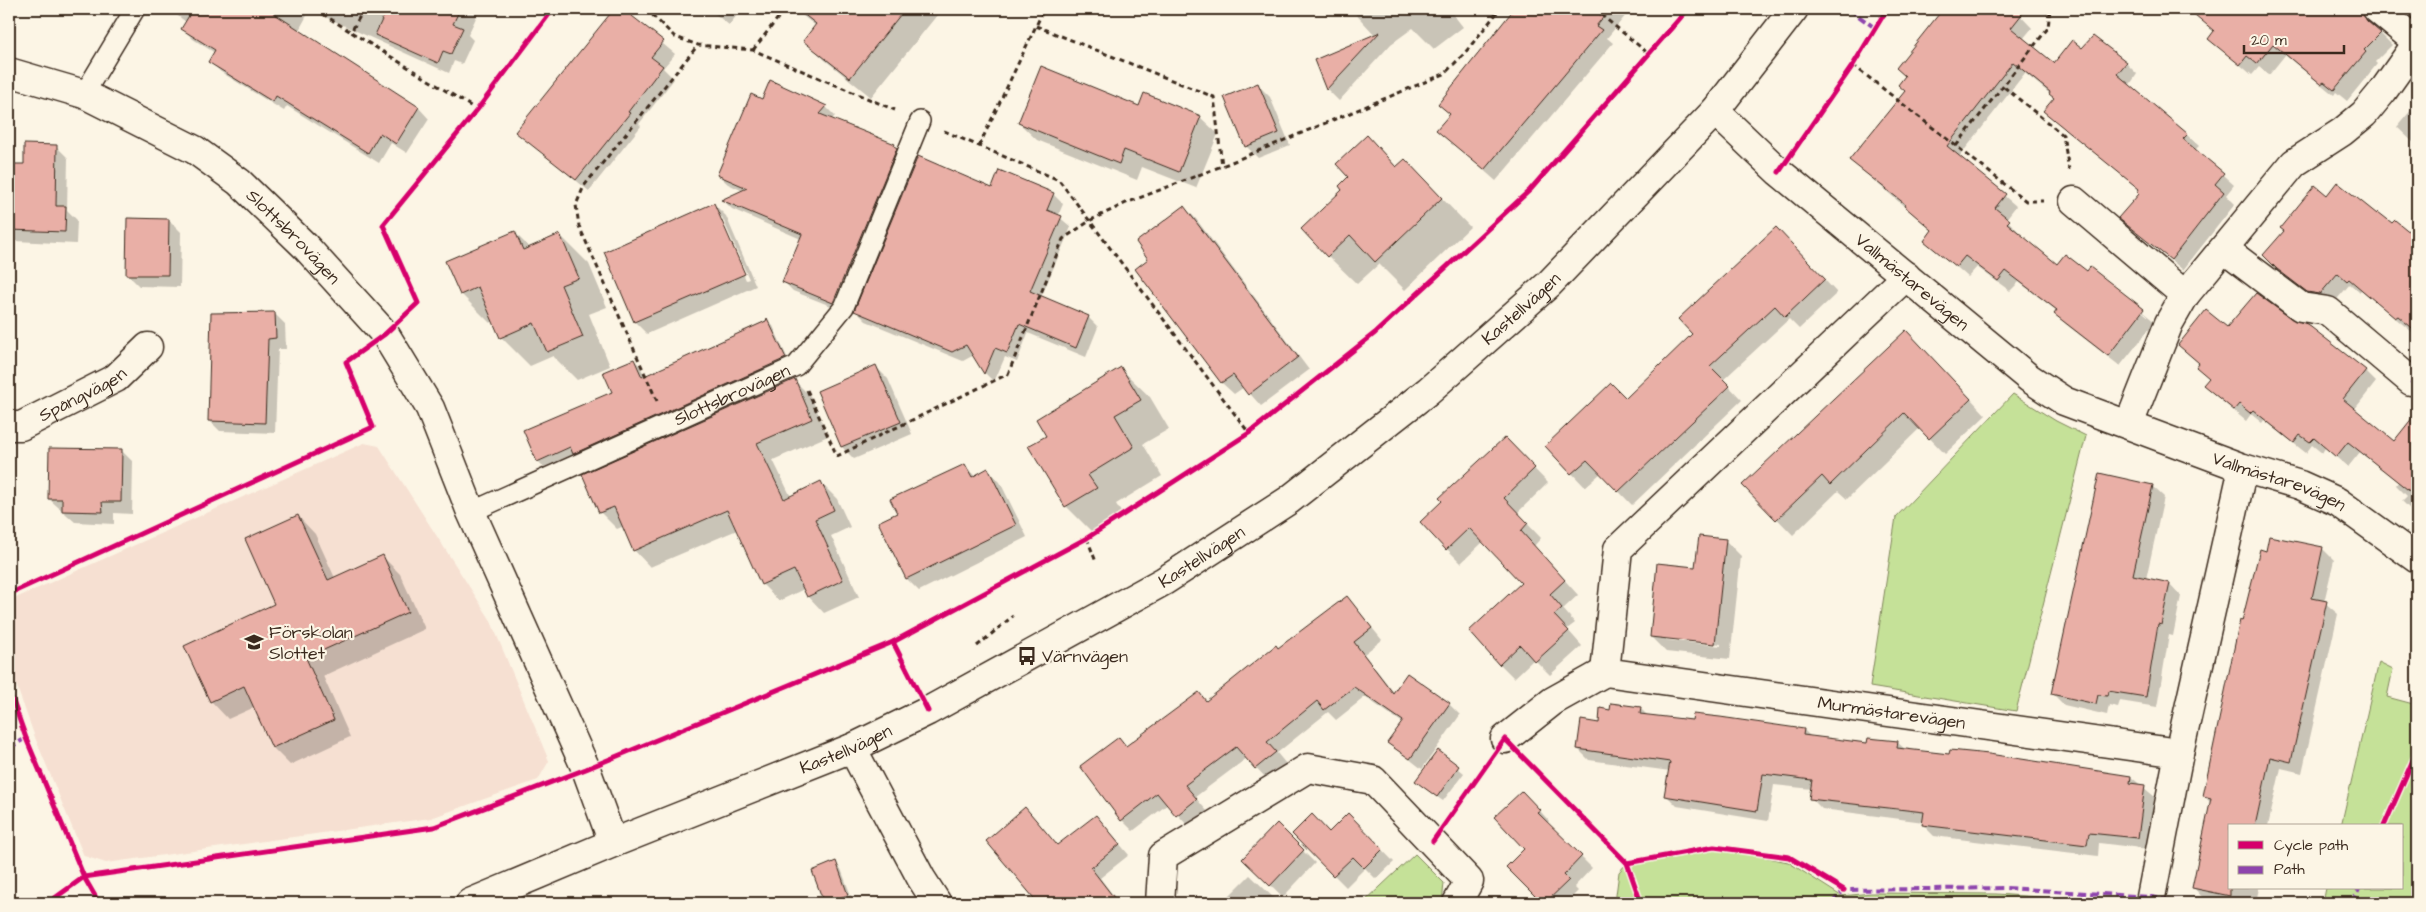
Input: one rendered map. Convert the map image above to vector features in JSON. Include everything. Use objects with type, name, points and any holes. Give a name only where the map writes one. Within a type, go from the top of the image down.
[{"type":"street","name":"Kastellvägen","points":[[470,903],[613,843],[852,748],[928,711],[1164,581],[1289,500],[1428,391],[1549,284],[1715,111],[1794,9]]},
{"type":"street","points":[[2129,424],[2169,323],[2185,295],[2294,163],[2342,132],[2364,114],[2383,91],[2417,42],[2377,9]]},
{"type":"street","name":"Slottsbrovägen","points":[[9,72],[84,94],[195,150],[239,182],[305,246],[384,334],[430,408],[471,512],[586,769],[613,843]]},
{"type":"street","name":"Vallmästarevägen","points":[[1715,111],[1779,172],[2029,378],[2064,401],[2243,468],[2300,486],[2338,502],[2417,559]]},
{"type":"street","points":[[2074,201],[2185,295]]},
{"type":"street","points":[[2224,249],[2301,307],[2328,311],[2411,381]]},
{"type":"street","points":[[1505,739],[1553,701],[1605,672],[1618,549],[1906,276]]},
{"type":"street","name":"Spångvägen","points":[[9,426],[21,426],[116,378],[148,347]]},
{"type":"street","points":[[2151,898],[2179,753],[2243,468]]},
{"type":"street","name":"Murmästarevägen","points":[[1605,672],[2179,753]]},
{"type":"street","points":[[852,748],[921,878],[937,903]]},
{"type":"street","points":[[1160,903],[1163,856],[1308,768],[1373,780],[1469,881],[1457,903]]},
{"type":"lane","points":[[84,94],[135,9]]},
{"type":"lane","name":"Slottsbrovägen","points":[[471,512],[796,366],[844,307],[920,121]]},
{"type":"path","points":[[315,9],[477,110]]},
{"type":"path","points":[[351,32],[364,9]]},
{"type":"path","points":[[646,9],[675,37],[698,45],[753,50],[1059,180],[1249,432]]},
{"type":"path","points":[[753,50],[785,9]]},
{"type":"path","points":[[979,146],[1044,9]]},
{"type":"path","points":[[796,366],[837,456],[1008,374],[1063,239],[1091,220],[1126,203],[1222,166],[1444,74],[1464,54],[1500,9]]},
{"type":"path","points":[[1594,9],[1649,54]]},
{"type":"path","points":[[1956,146],[2004,87],[2048,28],[2050,9]]},
{"type":"path","points":[[1036,26],[1214,97],[1222,166]]},
{"type":"path","points":[[667,424],[579,226],[576,205],[584,186],[698,45]]},
{"type":"path","points":[[1853,65],[2026,201],[2074,201],[2063,135],[2004,87]]},
{"type":"path","points":[[1087,538],[1096,562]]},
{"type":"shaded area","name":"Förskolan Slottet","points":[[364,443],[379,446],[490,619],[549,761],[538,780],[431,818],[106,863],[84,856],[36,740],[9,665],[9,601]]},
{"type":"green space","points":[[2013,394],[2056,421],[2086,436],[2016,711],[1870,687],[1896,517]]},
{"type":"green space","points":[[2379,662],[2393,669],[2387,697],[2417,705],[2417,903],[2323,903],[2326,890],[2404,890],[2404,824],[2341,824]]},
{"type":"green space","points":[[1714,847],[1788,862],[1841,896],[1872,893],[1996,894],[2124,903],[1615,903],[1619,872],[1627,863]]},
{"type":"green space","points":[[1415,854],[1444,883],[1442,903],[1363,903]]},
{"type":"building","points":[[193,9],[267,9],[419,107],[396,144],[380,133],[368,153],[276,96],[273,102],[208,62],[215,50],[181,29]]},
{"type":"building","points":[[387,9],[460,9],[453,24],[463,28],[451,54],[443,51],[438,63],[375,35]]},
{"type":"building","points":[[614,9],[623,9],[664,41],[651,57],[663,66],[628,112],[630,113],[576,180],[515,132]]},
{"type":"building","points":[[797,9],[905,9],[850,78],[803,41],[816,24]]},
{"type":"building","points":[[1514,9],[1610,9],[1596,26],[1602,30],[1484,170],[1436,130],[1450,114],[1438,104]]},
{"type":"building","points":[[1943,9],[2026,9],[2011,28],[2054,63],[2072,40],[2082,48],[2093,36],[2127,62],[2117,74],[2188,134],[2183,139],[2224,173],[2215,184],[2224,192],[2171,260],[2118,218],[2139,194],[2137,192],[2139,189],[2043,111],[2054,98],[2049,94],[2050,92],[2013,62],[1947,146],[2006,194],[1995,208],[2010,220],[2007,223],[2057,264],[2065,254],[2087,271],[2090,267],[2144,309],[2108,356],[2054,314],[2057,310],[2006,271],[1998,281],[1965,256],[1956,267],[1924,241],[1932,230],[1904,206],[1905,204],[1849,160],[1905,91],[1898,85],[1905,76],[1896,68]]},
{"type":"building","points":[[2188,9],[2362,9],[2367,21],[2381,33],[2364,50],[2366,52],[2334,90],[2324,82],[2321,84],[2273,44],[2257,64],[2247,56],[2240,65],[2208,39],[2214,31]]},
{"type":"building","points":[[1380,32],[1326,90],[1314,60]]},
{"type":"building","points":[[1041,66],[1139,106],[1144,93],[1201,116],[1179,172],[1124,150],[1119,164],[1018,123]]},
{"type":"building","points":[[770,80],[827,106],[820,114],[895,144],[894,146],[897,148],[833,303],[782,282],[802,234],[721,200],[747,188],[717,175],[751,94],[762,99]]},
{"type":"building","points":[[1258,83],[1279,133],[1245,147],[1224,97]]},
{"type":"building","points":[[1367,135],[1396,167],[1405,159],[1442,198],[1375,262],[1350,235],[1327,257],[1301,229],[1342,190],[1339,186],[1348,177],[1336,164]]},
{"type":"building","points":[[24,144],[57,145],[56,206],[66,206],[65,232],[9,230],[9,164],[24,164]]},
{"type":"building","points":[[918,156],[992,188],[999,170],[1054,193],[1047,210],[1062,216],[1030,291],[1089,316],[1076,348],[1019,324],[1007,353],[995,348],[984,374],[966,345],[952,352],[854,311]]},
{"type":"building","points":[[2337,182],[2377,214],[2378,212],[2392,223],[2395,220],[2417,238],[2417,332],[2398,316],[2395,318],[2349,279],[2347,281],[2338,273],[2320,294],[2307,292],[2277,269],[2263,255],[2284,231],[2280,228],[2315,185],[2327,195]]},
{"type":"building","points":[[714,203],[745,274],[634,322],[604,252]]},
{"type":"building","points":[[1184,206],[1298,357],[1248,395],[1233,375],[1221,383],[1135,269],[1148,259],[1136,242]]},
{"type":"building","points":[[127,218],[169,219],[168,275],[126,275]]},
{"type":"building","points":[[1776,227],[1825,279],[1785,317],[1775,306],[1710,366],[1730,386],[1618,492],[1587,460],[1571,474],[1545,446],[1611,383],[1626,398],[1692,334],[1678,319]]},
{"type":"building","points":[[515,231],[523,250],[560,234],[579,278],[561,285],[583,337],[547,352],[534,323],[500,338],[478,287],[460,295],[445,261]]},
{"type":"building","points":[[2256,293],[2292,319],[2307,324],[2366,370],[2343,399],[2394,441],[2417,412],[2417,497],[2348,442],[2336,457],[2314,438],[2310,442],[2300,435],[2294,443],[2253,410],[2250,413],[2239,404],[2234,410],[2203,385],[2209,378],[2196,367],[2199,363],[2178,345],[2206,310],[2227,327]]},
{"type":"building","points":[[275,312],[276,338],[268,339],[265,423],[208,421],[211,313]]},
{"type":"building","points":[[767,318],[786,358],[573,454],[570,447],[537,462],[523,430],[612,392],[603,372],[634,359],[642,377],[766,321]]},
{"type":"building","points":[[1906,330],[1971,399],[1929,439],[1904,413],[1830,485],[1822,476],[1776,520],[1742,485]]},
{"type":"building","points":[[876,365],[901,422],[841,447],[817,391]]},
{"type":"building","points":[[1121,367],[1141,400],[1115,415],[1134,447],[1088,475],[1097,488],[1065,507],[1028,446],[1046,436],[1036,419]]},
{"type":"building","points":[[795,379],[812,419],[757,443],[784,499],[821,481],[834,510],[815,519],[843,580],[807,597],[794,570],[761,585],[727,510],[633,551],[614,507],[599,513],[582,474]]},
{"type":"building","points":[[1505,437],[1535,468],[1504,498],[1528,523],[1521,531],[1565,580],[1550,594],[1562,608],[1554,615],[1569,631],[1535,662],[1520,645],[1499,665],[1469,631],[1521,583],[1469,528],[1446,550],[1420,522],[1442,501],[1439,498]]},
{"type":"building","points":[[49,448],[122,449],[121,502],[102,502],[103,512],[62,511],[62,499],[48,499]]},
{"type":"building","points":[[965,464],[972,477],[988,468],[1016,525],[906,579],[878,522],[897,513],[890,499]]},
{"type":"building","points":[[2099,473],[2153,485],[2133,575],[2170,583],[2161,625],[2158,624],[2146,697],[2108,691],[2107,696],[2098,695],[2096,704],[2051,694]]},
{"type":"building","points":[[298,515],[328,580],[383,555],[408,612],[306,658],[334,720],[272,748],[244,686],[210,702],[184,646],[274,604],[245,539]]},
{"type":"building","points":[[1699,536],[1726,539],[1715,644],[1650,637],[1657,563],[1695,567]]},
{"type":"building","points":[[2269,536],[2323,547],[2312,598],[2327,601],[2291,762],[2270,757],[2255,824],[2228,824],[2228,890],[2230,890],[2230,896],[2192,888],[2211,798],[2203,796],[2240,620],[2242,621],[2260,549],[2266,551]]},
{"type":"building","points":[[1347,596],[1372,628],[1354,642],[1393,693],[1407,673],[1450,703],[1410,759],[1387,743],[1403,721],[1354,687],[1324,710],[1317,701],[1267,742],[1276,752],[1255,769],[1236,747],[1185,785],[1197,799],[1176,816],[1157,793],[1121,821],[1080,766],[1119,737],[1126,746],[1199,692],[1206,701],[1276,645],[1278,648]]},
{"type":"building","points":[[1611,703],[1641,707],[1640,714],[1692,720],[1693,714],[1720,717],[1804,729],[1803,735],[1867,743],[1868,738],[1898,741],[1897,748],[1949,754],[1950,750],[1989,754],[2131,776],[2130,783],[2145,785],[2138,838],[2089,833],[2087,845],[1922,825],[1924,812],[1809,799],[1812,780],[1763,774],[1757,811],[1664,796],[1670,762],[1577,749],[1581,720],[1599,723],[1600,708],[1610,710]]},
{"type":"building","points":[[1438,750],[1459,766],[1437,797],[1415,781]]},
{"type":"building","points":[[1522,791],[1540,810],[1537,812],[1582,856],[1564,875],[1569,880],[1545,903],[1542,903],[1506,867],[1524,849],[1494,817]]},
{"type":"building","points":[[1025,807],[1057,845],[1096,815],[1120,844],[1091,868],[1118,903],[1038,903],[986,841]]},
{"type":"building","points":[[1348,813],[1383,849],[1364,868],[1353,857],[1333,876],[1292,834],[1312,814],[1329,832]]},
{"type":"building","points":[[1277,823],[1304,850],[1270,886],[1242,859]]},
{"type":"building","points":[[836,861],[848,895],[824,903],[812,871]]},
{"type":"marked path","points":[[1849,9],[1875,28]]},
{"type":"marked path","points":[[2411,381],[2417,387]]},
{"type":"marked path","points":[[9,748],[26,738]]},
{"type":"marked path","points":[[1832,903],[1844,890],[2005,888],[2151,897],[2184,903]]},
{"type":"marked path","points":[[2353,903],[2358,890]]},
{"type":"cycle path","points":[[9,594],[373,427],[346,362],[385,334],[418,303],[383,225],[477,110],[553,9]]},
{"type":"cycle path","points":[[893,642],[1087,538],[1249,433],[1375,333],[1530,190],[1688,9]]},
{"type":"cycle path","points":[[1779,172],[1853,65],[1887,9]]},
{"type":"cycle path","points":[[48,903],[84,877],[434,827],[586,769],[893,642],[928,711]]},
{"type":"cycle path","points":[[9,690],[26,738],[84,877],[99,903]]},
{"type":"cycle path","points":[[1433,841],[1505,739],[1627,863],[1641,903]]},
{"type":"cycle path","points":[[2385,824],[2417,751]]},
{"type":"cycle path","points":[[1627,863],[1714,847],[1789,857],[1844,890]]},
{"type":"place","name":"Förskolan Slottet","points":[[254,642]]},
{"type":"place","name":"Värnvägen","points":[[1027,656]]}]
